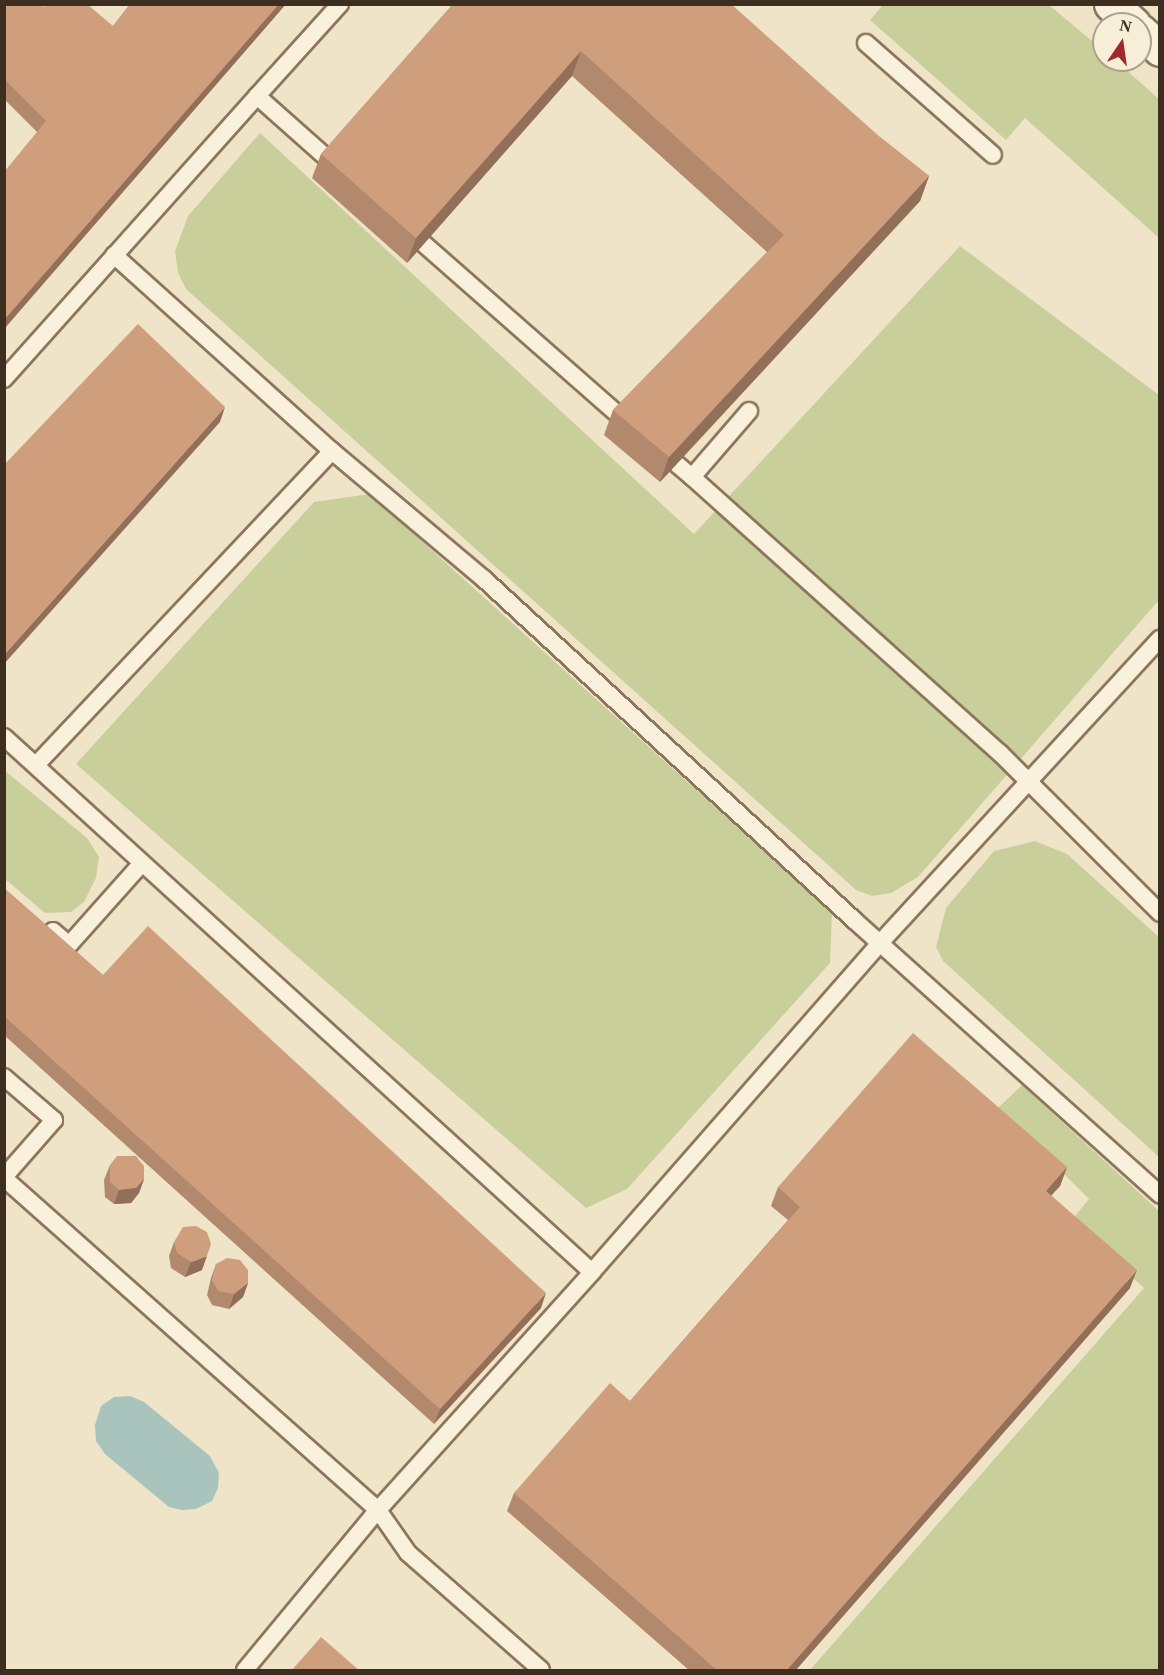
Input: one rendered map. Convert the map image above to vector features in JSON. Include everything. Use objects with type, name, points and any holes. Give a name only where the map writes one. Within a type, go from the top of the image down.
[{"type":"lane","points":[[4,379],[340,4]]},
{"type":"lane","points":[[866,43],[993,155]]},
{"type":"lane","points":[[257,96],[350,178]]},
{"type":"lane","points":[[393,216],[692,477],[1028,782],[1160,913]]},
{"type":"lane","points":[[114,255],[332,451],[484,579],[880,943],[1160,1195]]},
{"type":"lane","points":[[692,477],[748,411]]},
{"type":"lane","points":[[37,764],[332,451]]},
{"type":"lane","points":[[245,1671],[378,1510],[592,1272],[880,943],[1160,639]]},
{"type":"lane","points":[[4,736],[592,1272]]},
{"type":"lane","points":[[37,917],[69,945],[142,863]]},
{"type":"lane","points":[[4,1077],[54,1120],[4,1178],[378,1510],[408,1553],[541,1671]]},
{"type":"green space","points":[[883,5],[1049,5],[1092,41],[1092,72],[1129,72],[1159,99],[1159,238],[1025,118],[1006,140],[870,20]]},
{"type":"green space","points":[[260,133],[694,534],[960,246],[1159,395],[1159,600],[918,877],[891,893],[872,896],[856,890],[186,289],[178,273],[175,251],[188,216]]},
{"type":"green space","points":[[370,494],[832,913],[830,963],[627,1189],[586,1208],[76,764],[314,502]]},
{"type":"green space","points":[[4,770],[87,838],[99,857],[96,878],[84,902],[71,912],[45,913],[5,879]]},
{"type":"green space","points":[[1035,841],[1067,854],[1159,937],[1159,1157],[943,961],[936,947],[946,908],[994,851]]},
{"type":"green space","points":[[1022,1085],[1159,1211],[1159,1670],[810,1670],[1144,1288],[1070,1222],[1089,1199],[998,1108]]},
{"type":"water","points":[[130,1396],[144,1402],[210,1456],[219,1473],[218,1488],[212,1501],[196,1509],[182,1510],[169,1507],[105,1454],[96,1441],[95,1425],[101,1406],[114,1397]]},
{"type":"building","points":[[9,4],[41,4],[44,7],[47,4],[87,4],[113,26],[130,4],[279,4],[4,320],[4,172],[46,121],[4,79],[4,9]]},
{"type":"building","points":[[453,4],[731,4],[880,137],[929,176],[669,457],[613,410],[784,235],[581,51],[416,238],[321,154]]},
{"type":"building","points":[[138,324],[225,407],[4,655],[4,465]]},
{"type":"building","points":[[4,888],[103,975],[148,926],[546,1293],[440,1409],[4,1016]]},
{"type":"building","points":[[913,1033],[1067,1167],[1046,1191],[1137,1270],[786,1671],[718,1671],[514,1493],[610,1383],[630,1401],[800,1207],[778,1187]]},
{"type":"building","points":[[117,1156],[136,1156],[144,1166],[144,1179],[136,1188],[119,1190],[110,1182],[110,1165]]},
{"type":"building","points":[[196,1226],[207,1232],[211,1244],[207,1256],[191,1262],[177,1253],[174,1242],[183,1227]]},
{"type":"building","points":[[227,1258],[240,1260],[248,1270],[248,1283],[234,1294],[218,1291],[212,1280],[216,1264]]},
{"type":"building","points":[[321,1637],[360,1671],[291,1671]]}]
